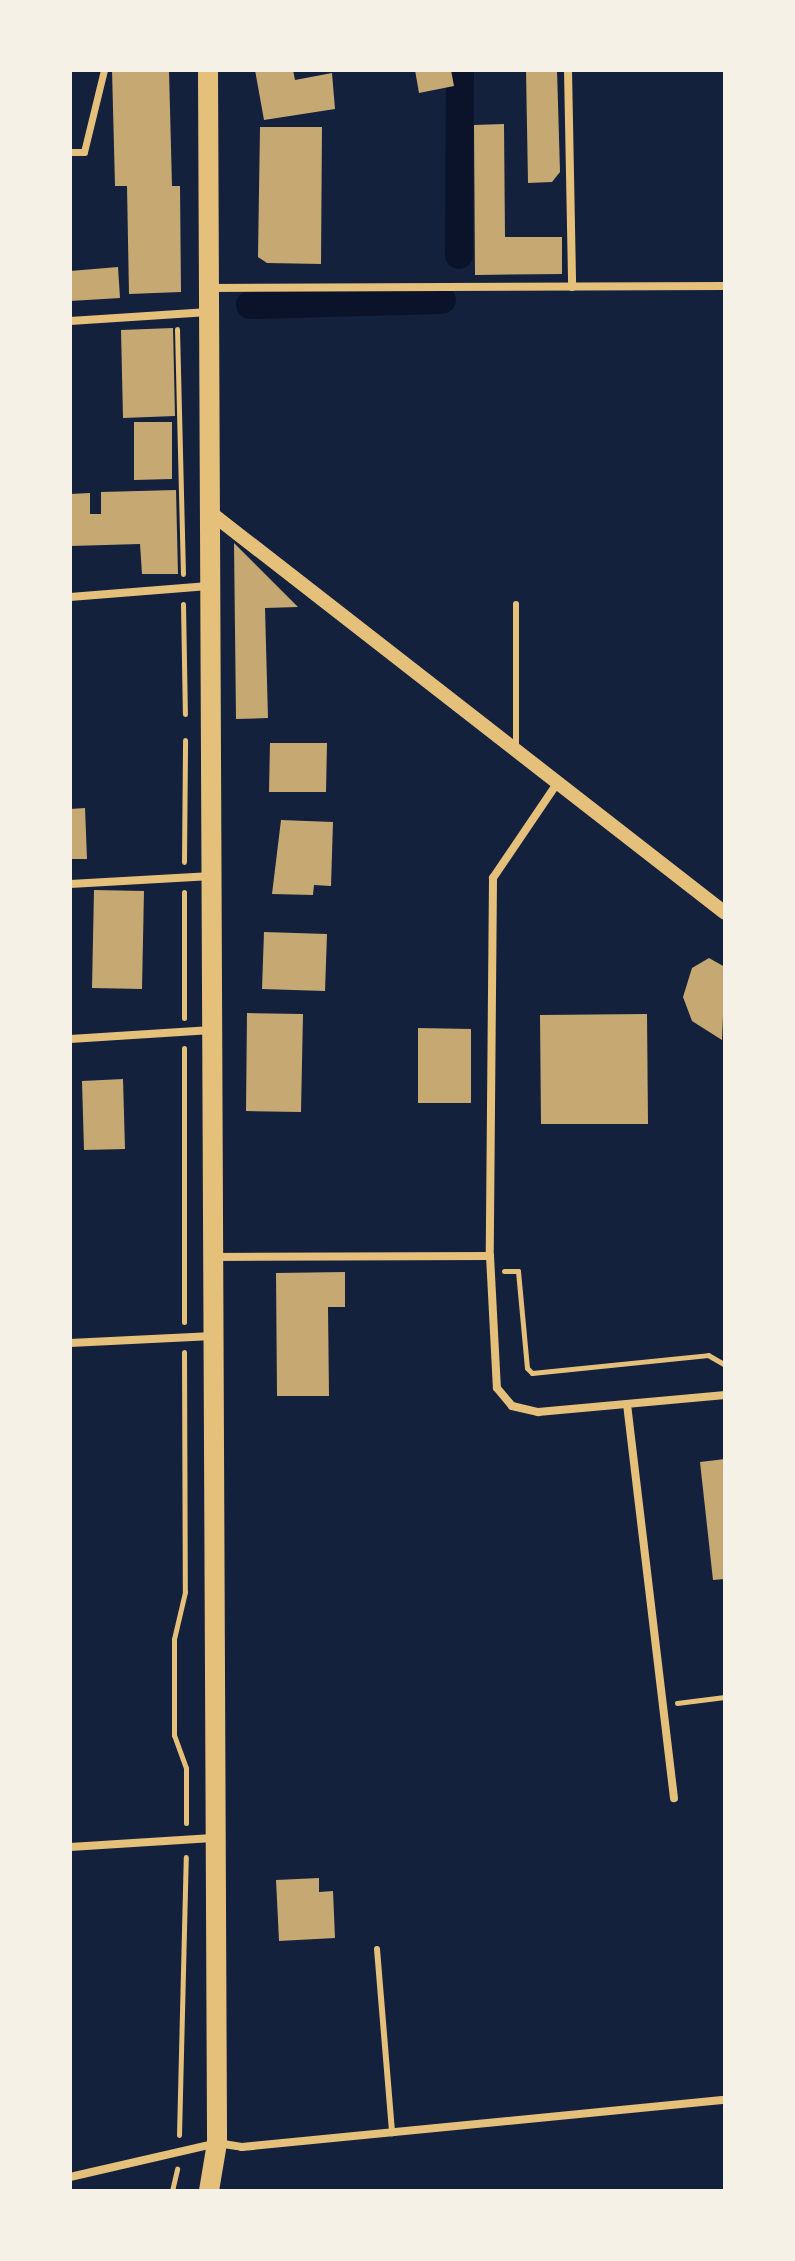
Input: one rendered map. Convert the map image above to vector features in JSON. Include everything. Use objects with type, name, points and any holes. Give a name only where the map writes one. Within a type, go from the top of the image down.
[{"type":"main road","points":[[208,70],[217,2143],[209,2191]]},
{"type":"street","points":[[70,152],[84,152],[104,70]]},
{"type":"street","points":[[568,70],[572,287]]},
{"type":"street","points":[[211,288],[725,286]]},
{"type":"street","points":[[70,321],[211,312]]},
{"type":"street","points":[[211,513],[725,913]]},
{"type":"street","points":[[70,597],[211,586]]},
{"type":"street","points":[[558,782],[493,878],[490,1256],[497,1388],[512,1406],[523,1411],[725,1395]]},
{"type":"street","points":[[70,884],[213,876]]},
{"type":"street","points":[[70,1039],[213,1030]]},
{"type":"street","points":[[213,1257],[490,1256]]},
{"type":"street","points":[[70,1343],[214,1336]]},
{"type":"street","points":[[627,1404],[674,1798]]},
{"type":"street","points":[[70,1847],[215,1838]]},
{"type":"street","points":[[70,2177],[217,2143],[242,2147],[725,2100]]},
{"type":"lane","points":[[516,604],[516,750]]},
{"type":"lane","points":[[377,1949],[392,2133]]},
{"type":"path","points":[[172,2191],[178,2152],[186,1838],[186,1768],[174,1735],[174,1639],[185,1592],[183,589],[176,316]]},
{"type":"path","points":[[665,1705],[725,1697]]},
{"type":"building","points":[[112,70],[169,70],[172,186],[180,186],[181,292],[129,294],[127,186],[115,186]]},
{"type":"building","points":[[255,70],[293,70],[295,80],[332,73],[335,109],[264,120]]},
{"type":"building","points":[[415,70],[451,70],[454,86],[419,93]]},
{"type":"building","points":[[526,70],[557,70],[560,172],[552,182],[528,183]]},
{"type":"building","points":[[504,124],[505,237],[562,237],[562,274],[475,275],[474,125]]},
{"type":"building","points":[[260,127],[322,127],[321,264],[267,263],[258,257]]},
{"type":"building","points":[[118,267],[120,298],[70,301],[70,271]]},
{"type":"building","points":[[173,328],[175,416],[123,418],[121,330]]},
{"type":"building","points":[[134,422],[172,422],[172,479],[134,480]]},
{"type":"building","points":[[176,490],[178,574],[142,574],[140,544],[70,546],[70,494],[90,493],[90,514],[101,514],[101,492]]},
{"type":"building","points":[[234,543],[298,607],[265,608],[268,718],[236,719]]},
{"type":"building","points":[[270,743],[327,743],[326,792],[269,792]]},
{"type":"building","points":[[85,808],[87,859],[70,859],[70,809]]},
{"type":"building","points":[[281,820],[333,822],[331,886],[314,885],[313,895],[272,894]]},
{"type":"building","points":[[94,890],[144,891],[142,989],[92,988]]},
{"type":"building","points":[[264,932],[327,934],[325,991],[262,989]]},
{"type":"building","points":[[709,958],[725,967],[722,1040],[692,1021],[683,997],[692,968]]},
{"type":"building","points":[[247,1013],[303,1014],[301,1112],[246,1111]]},
{"type":"building","points":[[647,1014],[648,1124],[541,1124],[540,1015]]},
{"type":"building","points":[[418,1028],[471,1029],[471,1103],[418,1103]]},
{"type":"building","points":[[123,1079],[125,1149],[84,1150],[82,1081]]},
{"type":"building","points":[[345,1272],[345,1307],[328,1307],[329,1396],[277,1396],[276,1273]]},
{"type":"building","points":[[725,1459],[725,1579],[713,1580],[700,1462]]},
{"type":"building","points":[[319,1878],[319,1892],[333,1891],[335,1938],[279,1941],[276,1880]]},
{"type":"waterway","points":[[459,255],[460,70]]},
{"type":"waterway","points":[[250,305],[442,300]]}]
